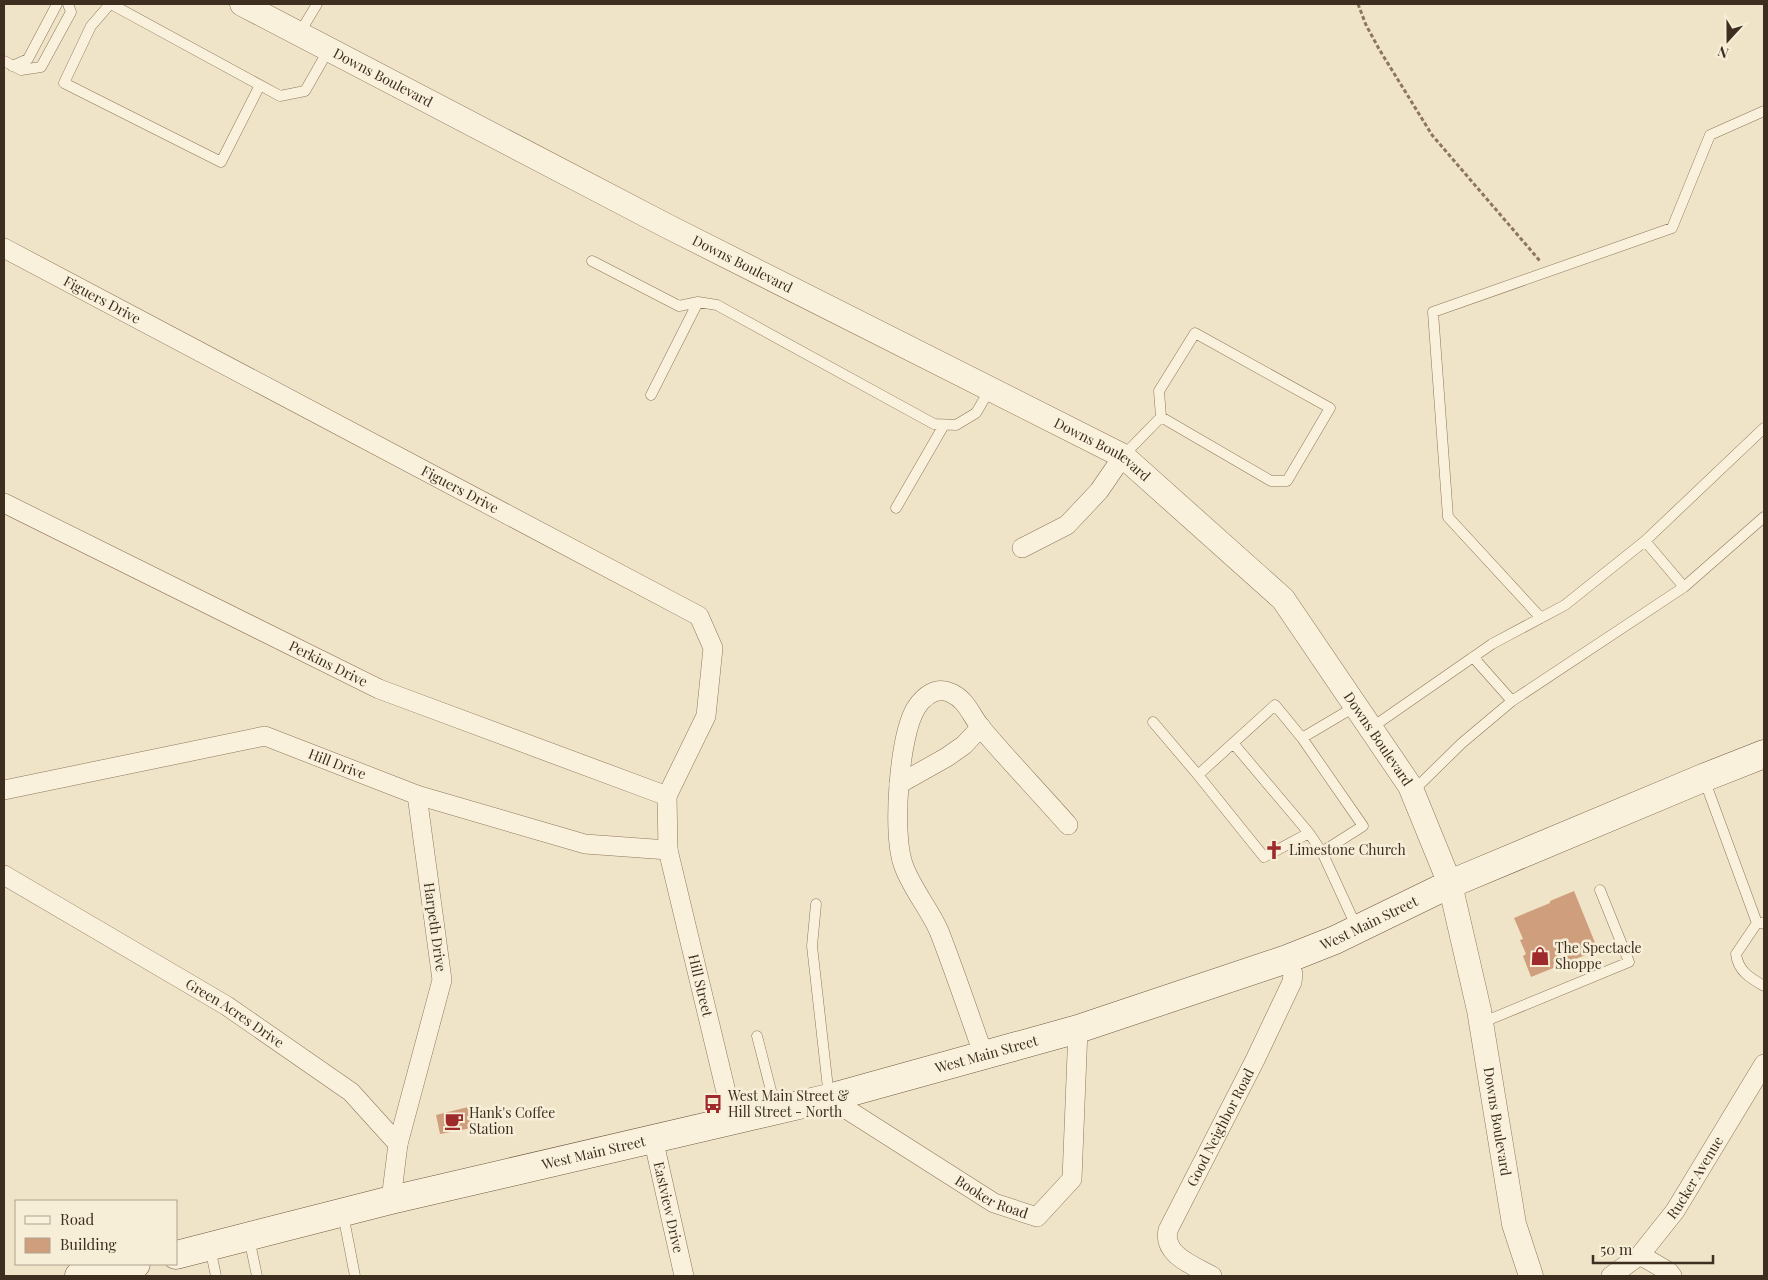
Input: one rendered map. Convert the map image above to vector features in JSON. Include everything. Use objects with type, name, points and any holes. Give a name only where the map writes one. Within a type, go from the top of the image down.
[{"type":"main road","name":"West Main Street","points":[[178,1255],[391,1200],[829,1098],[1078,1029],[1288,959],[1358,929],[1450,884],[1764,754]]},
{"type":"main road","points":[[79,1276],[106,1274],[133,1265]]},
{"type":"street","name":"Downs Boulevard","points":[[242,4],[667,226],[1123,456],[1283,599],[1412,791],[1450,884],[1481,1023],[1514,1224],[1531,1276]]},
{"type":"street","name":"Figuers Drive","points":[[4,248],[699,616],[713,648],[706,716],[667,796],[668,850]]},
{"type":"street","points":[[1022,548],[1067,525],[1099,491],[1123,456]]},
{"type":"street","name":"Perkins Drive","points":[[4,503],[379,689],[667,796]]},
{"type":"street","points":[[984,1056],[938,929],[902,864],[897,834],[899,784],[904,746],[915,710],[925,696],[938,690],[949,692],[965,701],[981,727],[1068,825]]},
{"type":"street","points":[[899,784],[947,757],[964,745],[981,727]]},
{"type":"street","name":"Hill Drive","points":[[4,790],[265,736],[417,795],[585,844],[668,850]]},
{"type":"street","name":"Harpeth Drive","points":[[398,1144],[442,980],[417,795]]},
{"type":"street","name":"Hill Street","points":[[668,850],[733,1121]]},
{"type":"street","name":"Green Acres Drive","points":[[4,875],[227,1006],[351,1092],[398,1144]]},
{"type":"street","name":"Good Neighbor Road","points":[[1212,1276],[1174,1253],[1167,1241],[1168,1230],[1255,1060],[1292,982],[1293,974],[1288,959]]},
{"type":"street","name":"Booker Road","points":[[829,1098],[994,1203],[1037,1217],[1072,1179],[1078,1029]]},
{"type":"street","name":"Rucker Avenue","points":[[1611,1276],[1640,1255],[1675,1211],[1764,1064]]},
{"type":"street","name":"Eastview Drive","points":[[653,1138],[684,1276]]},
{"type":"street","points":[[391,1200],[398,1144]]},
{"type":"street","points":[[1640,1255],[1672,1276]]},
{"type":"lane","points":[[8,63],[28,59],[57,4]]},
{"type":"lane","points":[[8,63],[21,70],[41,67],[71,12],[68,4]]},
{"type":"lane","points":[[260,85],[221,162],[64,83],[91,26],[110,4],[260,85],[280,96],[305,91],[329,49]]},
{"type":"lane","points":[[300,34],[317,4]]},
{"type":"lane","points":[[1540,618],[1448,517],[1433,312],[1672,228],[1710,135],[1764,111]]},
{"type":"lane","points":[[592,261],[679,306],[698,302],[717,305],[934,424],[956,425],[976,413],[990,389]]},
{"type":"lane","points":[[651,396],[698,302]]},
{"type":"lane","points":[[1123,456],[1161,417],[1159,391],[1195,333],[1330,408],[1287,481],[1271,481],[1161,417]]},
{"type":"lane","points":[[896,508],[944,425]]},
{"type":"lane","points":[[1371,728],[1492,644],[1565,605],[1645,541],[1764,428]]},
{"type":"lane","points":[[1412,791],[1462,743],[1512,701],[1684,587],[1764,517]]},
{"type":"lane","points":[[1645,541],[1684,587]]},
{"type":"lane","points":[[1474,657],[1512,701]]},
{"type":"lane","points":[[1198,775],[1275,705],[1302,738],[1363,826],[1322,852]]},
{"type":"lane","points":[[1302,738],[1356,706]]},
{"type":"lane","points":[[1153,722],[1264,857],[1309,833]]},
{"type":"lane","points":[[1233,743],[1309,833],[1322,852],[1358,929]]},
{"type":"lane","points":[[1703,778],[1761,923],[1736,954],[1737,964],[1746,975],[1764,986]]},
{"type":"lane","points":[[1481,1023],[1629,962],[1600,890]]},
{"type":"lane","points":[[816,904],[812,946],[829,1098]]},
{"type":"lane","points":[[757,1036],[776,1111]]},
{"type":"lane","points":[[343,1213],[355,1276]]},
{"type":"lane","points":[[249,1237],[257,1276]]},
{"type":"lane","points":[[210,1247],[216,1276]]},
{"type":"path","points":[[1358,4],[1375,41],[1432,135],[1548,272]]},
{"type":"building","points":[[1574,891],[1598,950],[1531,977],[1523,956],[1526,954],[1520,940],[1523,939],[1514,918]]},
{"type":"building","name":"Hank's Coffee Station","points":[[468,1107],[472,1128],[440,1134],[436,1115]]},
{"type":"place","name":"Limestone Church","points":[[1274,850]]},
{"type":"place","name":"The Spectacle Shoppe","points":[[1540,956]]},
{"type":"place","name":"West Main Street & Hill Street - North","points":[[713,1104]]},
{"type":"place","name":"Hank's Coffee Station","points":[[454,1121]]}]
